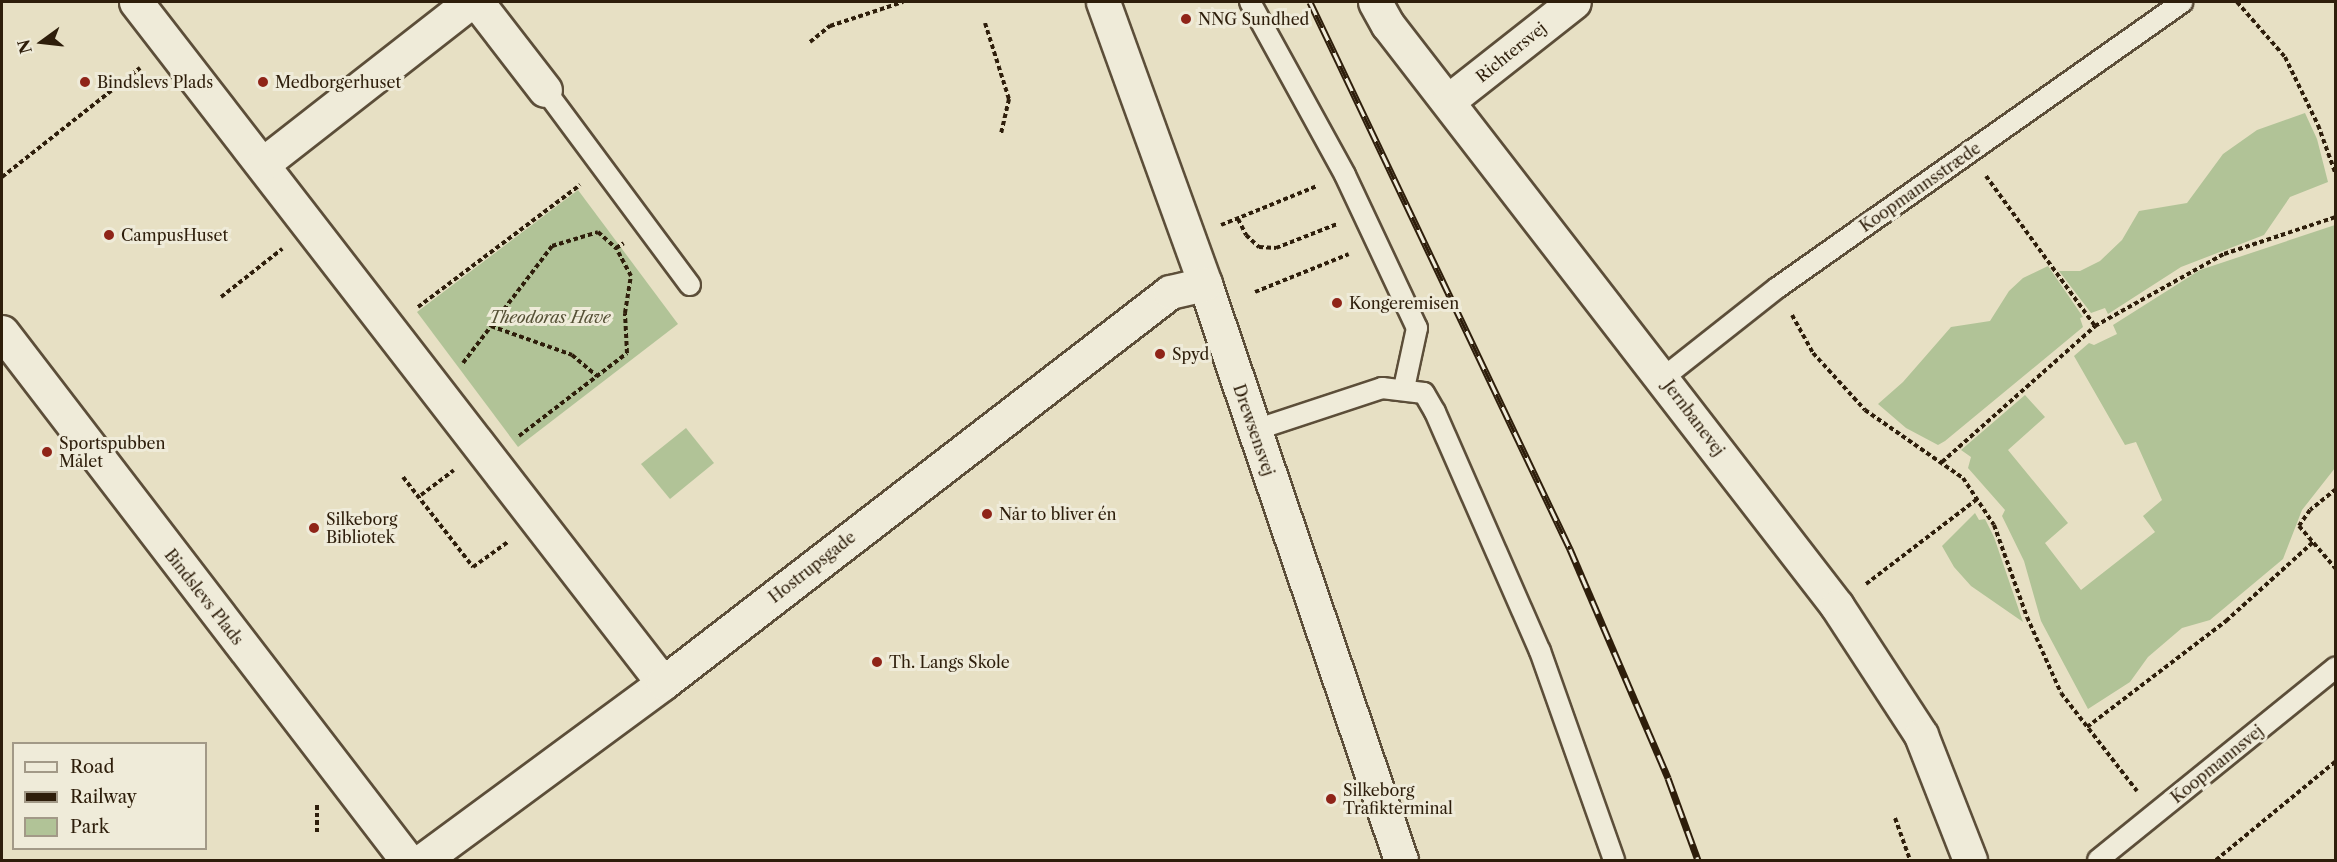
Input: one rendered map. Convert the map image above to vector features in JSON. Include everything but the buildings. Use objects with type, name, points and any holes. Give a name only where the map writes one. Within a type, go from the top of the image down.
[{"type":"street","points":[[136,2],[264,163],[663,683]]},
{"type":"street","points":[[264,163],[470,2]]},
{"type":"street","points":[[477,2],[545,90]]},
{"type":"street","name":"Drewsensvej","points":[[1103,2],[1205,284],[1401,861]]},
{"type":"street","name":"Jernbanevej","points":[[1375,2],[1448,101],[1837,606],[1922,735],[1970,861]]},
{"type":"street","name":"Richtersvej","points":[[1448,101],[1574,2]]},
{"type":"street","name":"Hostrupsgade","points":[[423,861],[663,683],[1170,292],[1205,284]]},
{"type":"street","name":"Bindslevs Plads","points":[[2,332],[407,861]]},
{"type":"lane","points":[[1250,2],[1346,175],[1417,328],[1404,388]]},
{"type":"lane","name":"Koopmannsstræde","points":[[1663,378],[1776,288],[2182,2]]},
{"type":"lane","points":[[545,90],[690,285]]},
{"type":"lane","points":[[1254,430],[1382,388],[1404,388],[1424,393],[1436,412],[1540,651],[1614,861]]},
{"type":"lane","name":"Koopmannsvej","points":[[2098,861],[2336,668]]},
{"type":"path","points":[[810,42],[830,26],[903,2]]},
{"type":"path","points":[[2237,2],[2285,57],[2318,125],[2336,175]]},
{"type":"path","points":[[985,23],[1009,99],[1001,135]]},
{"type":"path","points":[[2,177],[170,45]]},
{"type":"path","points":[[1968,153],[2095,326]]},
{"type":"path","points":[[390,328],[602,168]]},
{"type":"path","points":[[1343,222],[1268,248],[1259,248],[1246,235],[1238,219],[1346,175]]},
{"type":"path","points":[[1942,462],[2095,326],[2224,254],[2336,216]]},
{"type":"path","points":[[221,297],[312,226]]},
{"type":"path","points":[[616,248],[647,228]]},
{"type":"path","points":[[440,393],[552,246],[598,232],[616,248],[631,276],[625,313],[627,353],[490,458]]},
{"type":"path","points":[[1255,292],[1377,243]]},
{"type":"path","points":[[1776,288],[1813,353],[1865,410],[1963,478],[1995,525],[2027,617],[2061,693],[2155,814]]},
{"type":"path","points":[[491,326],[572,355],[597,376]]},
{"type":"path","points":[[403,477],[421,495],[473,567],[538,520]]},
{"type":"path","points":[[421,495],[445,477]]},
{"type":"path","points":[[2336,489],[2310,510],[2300,526],[2336,569]]},
{"type":"path","points":[[1837,606],[1977,499]]},
{"type":"path","points":[[2087,727],[2226,621],[2313,542]]},
{"type":"path","points":[[2216,861],[2336,761]]},
{"type":"path","points":[[1895,818],[1910,861]]},
{"type":"green space","points":[[2305,113],[2317,139],[2328,182],[2290,197],[2264,235],[2181,267],[2108,314],[2105,308],[2091,313],[2059,271],[2080,271],[2100,261],[2122,240],[2139,211],[2187,203],[2223,154],[2257,130]]},
{"type":"green space","name":"Theodoras Have","points":[[578,190],[678,324],[518,447],[417,312]]},
{"type":"green space","points":[[2335,225],[2335,468],[2302,510],[2283,559],[2210,620],[2182,628],[2148,657],[2130,682],[2088,709],[2041,621],[2024,561],[2002,516],[2005,510],[1968,468],[1971,457],[1961,450],[2025,395],[2045,417],[2008,450],[2068,523],[2045,543],[2081,590],[2155,532],[2143,516],[2162,500],[2136,442],[2125,445],[2074,356],[2089,343],[2094,345],[2117,334],[2113,325],[2200,270]]},
{"type":"green space","points":[[2048,266],[2083,317],[2080,318],[2083,327],[1945,441],[1938,445],[1906,428],[1878,404],[1903,382],[1951,327],[1990,321],[2009,291],[2023,278]]},
{"type":"green space","points":[[686,428],[714,463],[670,499],[641,464]]},
{"type":"green space","points":[[1975,513],[1979,520],[1985,519],[1994,537],[2023,622],[1971,586],[1954,567],[1942,546]]},
{"type":"railway","points":[[1310,2],[1570,549],[1668,778],[1698,860]]},
{"type":"place","name":"NNG Sundhed","points":[[1186,19]]},
{"type":"place","name":"Bindslevs Plads","points":[[85,82]]},
{"type":"place","name":"Medborgerhuset","points":[[263,82]]},
{"type":"place","name":"CampusHuset","points":[[109,235]]},
{"type":"place","name":"Kongeremisen","points":[[1337,303]]},
{"type":"place","name":"Spyd","points":[[1160,354]]},
{"type":"place","name":"Sportspubben Målet","points":[[47,452]]},
{"type":"place","name":"Når to bliver én","points":[[987,514]]},
{"type":"place","name":"Silkeborg Bibliotek","points":[[314,528]]},
{"type":"place","name":"Th. Langs Skole","points":[[877,662]]},
{"type":"place","name":"Silkeborg Trafikterminal","points":[[1331,799]]}]
